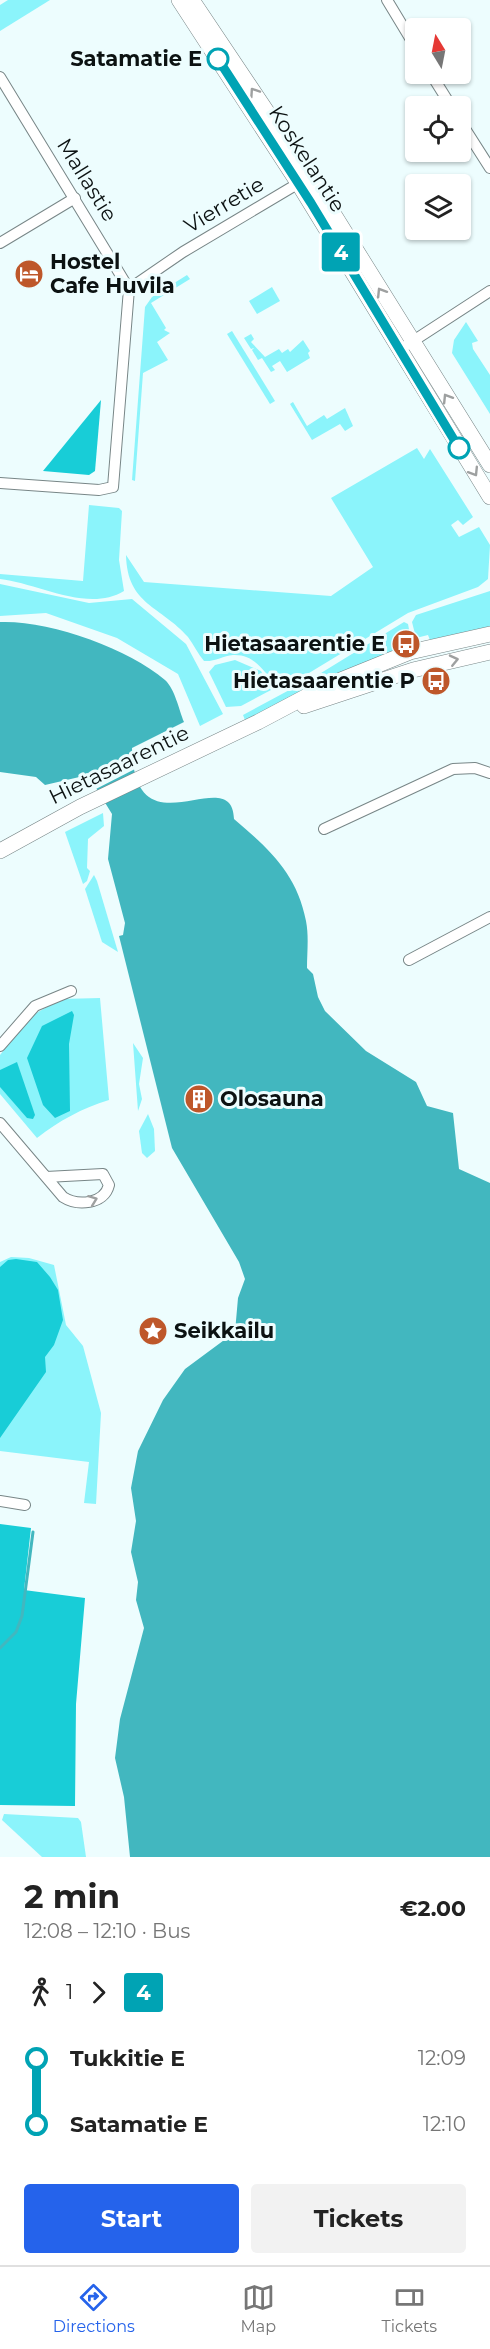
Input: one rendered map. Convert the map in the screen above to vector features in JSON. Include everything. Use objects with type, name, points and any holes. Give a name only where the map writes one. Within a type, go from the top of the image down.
[{"type":"main road","name":"Koskelantie","points":[[179,0],[413,341],[490,465]]},
{"type":"main road","name":"Koskelantie","points":[[192,0],[304,179],[400,350],[490,497]]},
{"type":"main road","name":"Hietasaarentie","points":[[0,851],[80,807],[258,722],[326,686],[410,652],[490,634]]},
{"type":"main road","name":"Hietasaarentie","points":[[258,722],[413,670],[490,652]]},
{"type":"street","points":[[387,0],[405,30]]},
{"type":"street","name":"Mallastie","points":[[0,77],[129,290]]},
{"type":"street","points":[[471,138],[490,168]]},
{"type":"street","name":"Vierretie","points":[[129,290],[183,252],[304,179]]},
{"type":"street","points":[[0,243],[75,198]]},
{"type":"street","points":[[0,483],[107,490],[113,487],[129,290]]},
{"type":"street","points":[[400,350],[490,291]]},
{"type":"street","points":[[324,829],[453,769],[467,767],[486,771]]},
{"type":"street","points":[[409,960],[490,917]]},
{"type":"street","points":[[0,1046],[35,1006],[71,990]]},
{"type":"street","points":[[0,1123],[63,1197],[82,1204],[100,1198],[108,1192],[110,1185],[103,1174],[94,1172],[46,1177]]},
{"type":"street","points":[[0,1501],[25,1505]]},
{"type":"shaded area","points":[[8,0],[50,0],[0,31],[0,5]]},
{"type":"shaded area","points":[[187,275],[190,279],[151,303],[166,328],[164,330],[170,333],[157,342],[168,360],[143,373],[135,481],[132,480],[145,307],[152,297]]},
{"type":"shaded area","points":[[272,287],[280,301],[257,314],[249,301]]},
{"type":"shaded area","points":[[466,322],[478,341],[472,343],[473,349],[490,375],[490,414],[452,353],[454,340]]},
{"type":"shaded area","points":[[232,331],[275,401],[270,404],[227,334]]},
{"type":"shaded area","points":[[251,334],[254,339],[251,342],[265,357],[279,349],[282,353],[288,349],[290,352],[303,340],[310,351],[308,353],[310,358],[287,372],[280,361],[272,366],[275,370],[271,372],[262,358],[258,360],[252,350],[254,348],[251,349],[244,338]]},
{"type":"shaded area","points":[[101,400],[95,471],[89,475],[43,471]]},
{"type":"shaded area","points":[[293,402],[307,426],[324,415],[327,419],[345,408],[353,426],[345,431],[340,424],[312,440],[290,404]]},
{"type":"shaded area","points":[[417,448],[424,459],[430,449],[473,517],[463,525],[458,520],[451,525],[459,537],[479,527],[490,545],[488,579],[478,587],[408,613],[309,673],[280,686],[249,658],[233,655],[204,661],[188,637],[147,603],[132,585],[126,555],[144,582],[331,596],[373,567],[331,498]]},
{"type":"shaded area","points":[[89,505],[119,508],[122,511],[119,560],[124,591],[110,597],[79,598],[0,579],[0,574],[83,581]]},
{"type":"shaded area","points":[[0,584],[89,603],[132,599],[186,644],[223,714],[200,726],[178,674],[117,638],[46,613],[0,616]]},
{"type":"shaded area","points":[[490,591],[490,631],[430,640],[428,635],[416,638],[412,622],[416,615]]},
{"type":"shaded area","points":[[0,622],[41,626],[87,638],[130,657],[165,680],[174,694],[184,722],[132,748],[137,780],[148,797],[165,803],[218,798],[229,803],[234,819],[269,851],[296,889],[307,927],[307,968],[313,974],[318,997],[325,1011],[366,1051],[416,1082],[427,1106],[453,1113],[459,1169],[490,1183],[490,1857],[130,1857],[124,1797],[115,1758],[120,1719],[144,1628],[136,1600],[138,1582],[131,1552],[136,1521],[131,1488],[138,1451],[163,1400],[185,1369],[235,1332],[238,1298],[245,1279],[239,1262],[172,1148],[119,936],[123,935],[125,923],[108,859],[112,814],[88,775],[45,785],[36,777],[0,772]]},
{"type":"shaded area","points":[[404,622],[408,624],[411,640],[397,644],[398,649],[245,720],[243,715],[321,673]]},
{"type":"shaded area","points":[[235,660],[261,671],[271,690],[241,706],[226,707],[209,672],[215,665]]},
{"type":"shaded area","points":[[103,813],[104,826],[88,839],[87,868],[90,871],[87,881],[83,884],[65,832]]},
{"type":"shaded area","points":[[94,875],[118,952],[102,942],[85,889]]},
{"type":"shaded area","points":[[100,998],[109,1100],[71,1116],[37,1138],[0,1094],[0,1055],[31,1016],[61,999]]},
{"type":"shaded area","points":[[72,1011],[74,1015],[69,1044],[70,1111],[55,1118],[43,1105],[27,1058],[42,1026]]},
{"type":"shaded area","points":[[133,1043],[143,1058],[139,1084],[142,1099],[138,1111]]},
{"type":"shaded area","points":[[17,1062],[35,1115],[33,1119],[27,1118],[0,1087],[0,1070]]},
{"type":"shaded area","points":[[148,1114],[154,1129],[155,1151],[147,1158],[142,1153],[139,1131]]},
{"type":"shaded area","points":[[11,1257],[29,1258],[54,1265],[66,1325],[83,1346],[101,1413],[96,1504],[84,1503],[89,1462],[0,1451],[0,1262]]},
{"type":"shaded area","points":[[8,1260],[37,1262],[50,1277],[58,1290],[63,1320],[54,1345],[45,1357],[46,1372],[0,1438],[0,1267]]},
{"type":"shaded area","points":[[0,1524],[31,1528],[24,1590],[85,1598],[76,1704],[75,1806],[0,1805]]},
{"type":"shaded area","points":[[4,1814],[78,1818],[81,1822],[86,1857],[42,1857],[2,1820]]},
{"type":"pier","points":[[135,760],[135,769],[94,790],[90,783]]},
{"type":"waterway","points":[[0,1648],[16,1632],[22,1616],[33,1532]]},
{"type":"bus line","name":"4","points":[[218,59],[311,203],[459,448]]},
{"type":"place","name":"Satamatie E","points":[[218,59]]},
{"type":"place","name":"Hostel Cafe Huvila","points":[[29,274]]},
{"type":"place","name":"Hietasaarentie E","points":[[406,644]]},
{"type":"place","name":"Hietasaarentie P","points":[[436,681]]},
{"type":"place","name":"Olosauna","points":[[199,1099]]},
{"type":"place","name":"Seikkailu","points":[[153,1331]]}]
